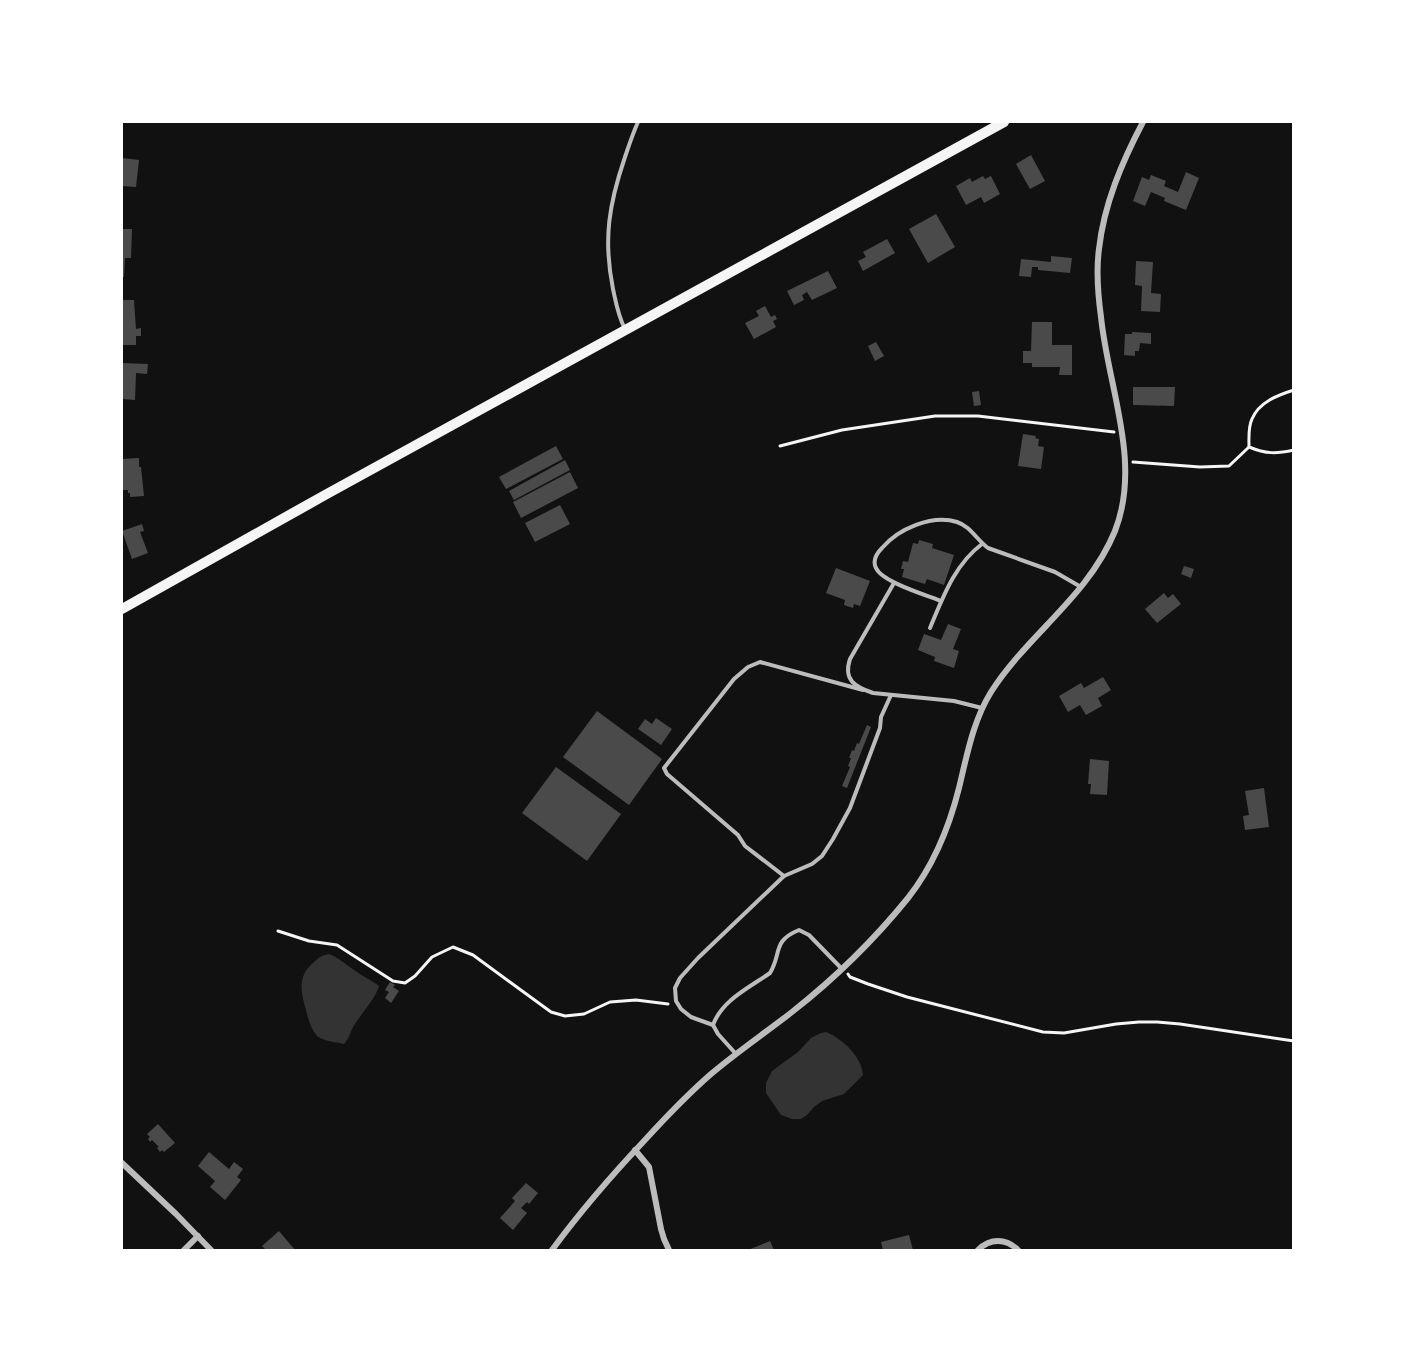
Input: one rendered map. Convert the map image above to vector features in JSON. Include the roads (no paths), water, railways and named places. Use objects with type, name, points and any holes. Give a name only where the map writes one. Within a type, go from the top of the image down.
[{"type":"main road","points":[[122,609],[1004,122]]},
{"type":"street","points":[[552,1251],[595,1194],[692,1092],[711,1074],[792,1012],[842,969],[908,898],[928,868],[945,834],[972,734],[982,708],[1016,659],[1092,574],[1115,530],[1125,480],[1121,431],[1101,318],[1099,250],[1114,185],[1143,122]]},
{"type":"street","points":[[635,1150],[649,1167],[661,1230],[669,1251]]},
{"type":"street","points":[[122,1163],[211,1251]]},
{"type":"street","points":[[184,1251],[198,1236]]},
{"type":"street","points":[[978,1251],[986,1243],[994,1241],[1011,1244],[1018,1251]]},
{"type":"lane","points":[[626,330],[621,321],[611,282],[608,221],[615,187],[638,122]]},
{"type":"lane","points":[[941,600],[894,583],[876,569],[876,555],[901,531],[929,522],[954,521],[962,524],[982,544],[996,552],[1055,572],[1081,587]]},
{"type":"lane","points":[[930,628],[941,600],[966,557],[982,544]]},
{"type":"lane","points":[[863,690],[850,680],[847,666],[853,651],[894,583]]},
{"type":"lane","points":[[784,876],[745,846],[738,835],[667,774],[664,768],[734,678],[748,667],[760,662],[873,693],[954,701],[982,708]]},
{"type":"lane","points":[[736,1054],[713,1025],[692,1017],[681,1009],[676,1001],[675,988],[680,978],[698,958],[784,876],[812,864],[822,856],[850,808],[880,729],[881,717],[891,695]]},
{"type":"lane","points":[[713,1025],[717,1014],[726,1004],[770,973],[780,942],[791,933],[799,930],[809,934],[842,969]]}]
